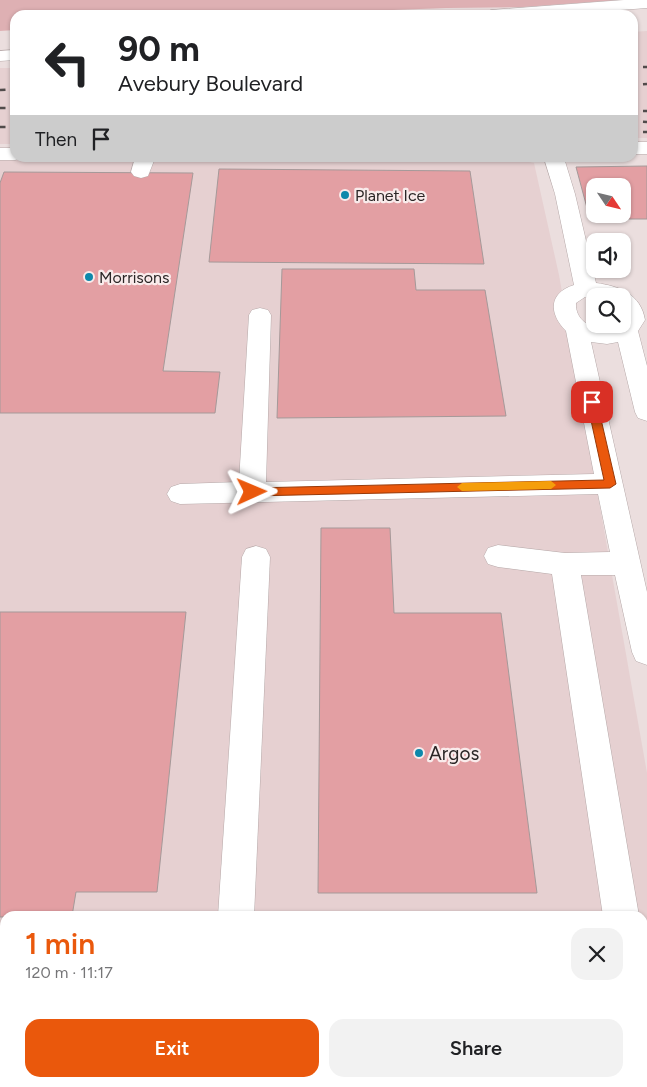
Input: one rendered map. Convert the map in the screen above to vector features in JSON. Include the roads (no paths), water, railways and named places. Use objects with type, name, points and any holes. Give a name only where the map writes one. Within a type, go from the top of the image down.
[{"type":"main road","points":[[557,10],[647,3]]},
{"type":"main road","points":[[556,162],[586,290],[576,292],[568,297],[563,309],[568,322],[577,329],[586,332]]},
{"type":"main road","points":[[252,492],[260,315]]},
{"type":"main road","points":[[631,321],[647,412]]},
{"type":"main road","points":[[577,329],[626,563],[647,652]]},
{"type":"main road","points":[[587,333],[603,336],[617,333]]},
{"type":"main road","points":[[180,494],[610,484]]},
{"type":"main road","points":[[498,556],[565,564],[626,563]]},
{"type":"main road","points":[[236,911],[256,557]]},
{"type":"main road","points":[[565,564],[620,911]]},
{"type":"railway","points":[[638,67],[647,67]]},
{"type":"railway","points":[[638,85],[647,84]]},
{"type":"railway","points":[[0,90],[10,89]]},
{"type":"railway","points":[[0,108],[10,108]]},
{"type":"railway","points":[[638,111],[647,111]]},
{"type":"railway","points":[[638,121],[647,122]]},
{"type":"railway","points":[[0,127],[10,127]]},
{"type":"railway","points":[[638,132],[647,132]]},
{"type":"place","name":"Planet Ice","points":[[345,195]]},
{"type":"place","name":"Morrisons","points":[[89,277]]},
{"type":"place","name":"Argos","points":[[419,753]]}]
